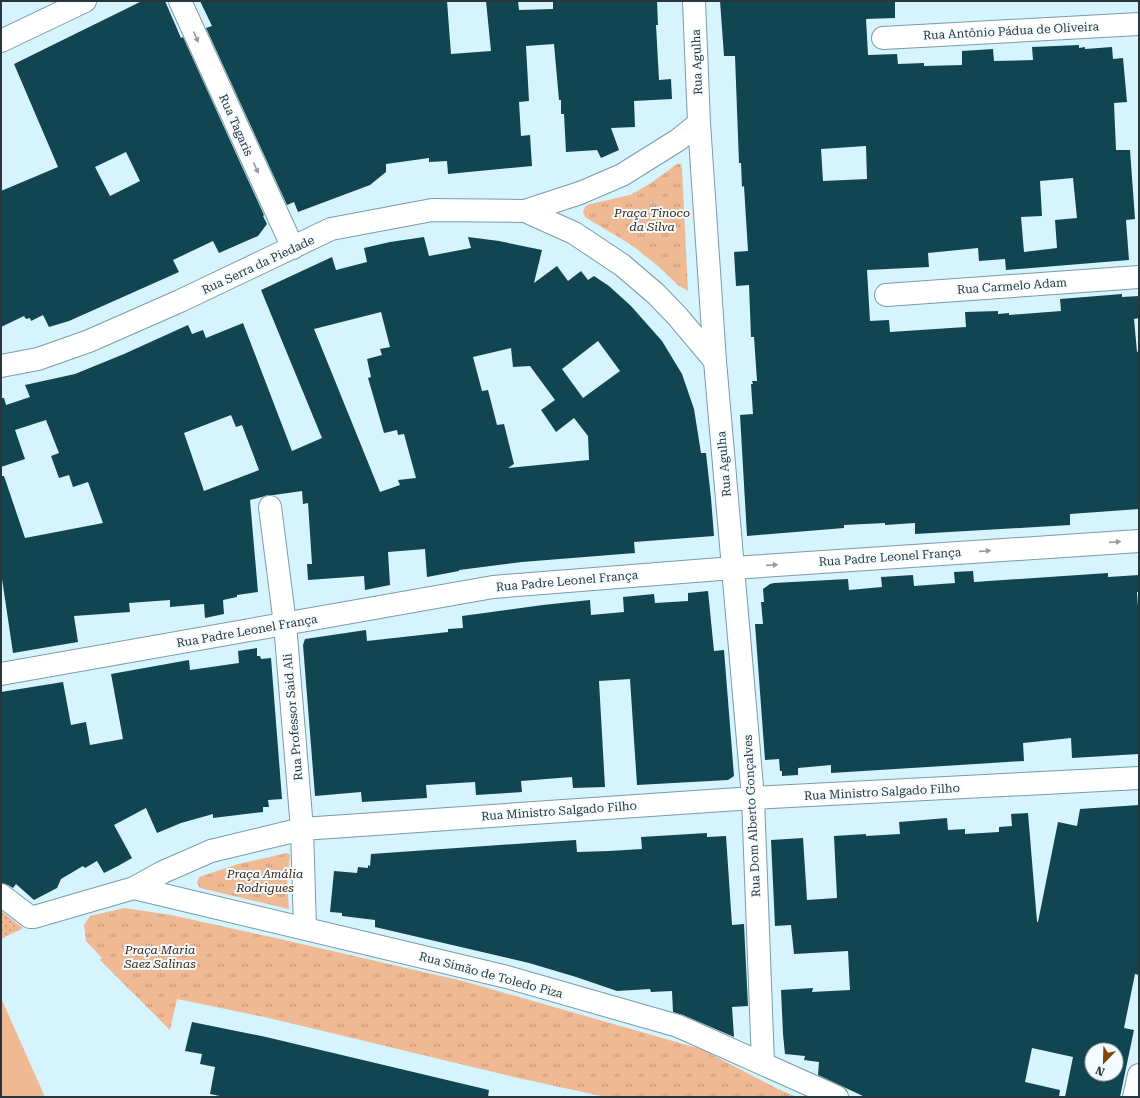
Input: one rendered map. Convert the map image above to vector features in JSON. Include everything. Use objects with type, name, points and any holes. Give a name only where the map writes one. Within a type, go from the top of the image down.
[{"type":"street","points":[[1,41],[85,1]]},
{"type":"street","name":"Rua Tagaris","points":[[180,1],[292,248]]},
{"type":"street","name":"Rua Agulha","points":[[694,1],[699,123]]},
{"type":"street","name":"Rua Antônio Pádua de Oliveira","points":[[883,38],[1139,24]]},
{"type":"street","points":[[525,211],[580,193],[622,175],[659,153],[699,123]]},
{"type":"street","points":[[699,123],[715,361]]},
{"type":"street","name":"Rua Serra da Piedade","points":[[1,366],[38,358],[89,341],[180,301],[331,229],[432,210],[525,211]]},
{"type":"street","points":[[525,211],[574,233],[622,265],[656,294],[678,317],[715,361]]},
{"type":"street","name":"Rua Carmelo Adam","points":[[886,295],[1139,277]]},
{"type":"street","name":"Rua Agulha","points":[[715,361],[733,568]]},
{"type":"street","name":"Rua Professor Said Ali","points":[[270,507],[285,624],[302,829],[305,928]]},
{"type":"street","name":"Rua Padre Leonel França","points":[[1,674],[493,587],[733,568],[1139,541]]},
{"type":"street","name":"Rua Dom Alberto Gonçalves","points":[[733,568],[753,798],[763,1064]]},
{"type":"street","name":"Rua Ministro Salgado Filho","points":[[1,895],[33,918],[134,888],[163,872],[211,851],[302,829],[753,798],[1139,778]]},
{"type":"street","name":"Rua Simão de Toledo Piza","points":[[134,888],[507,977],[678,1026],[837,1097]]},
{"type":"street","points":[[1134,1097],[1139,1075]]},
{"type":"green space","name":"Praça Tinoco da Silva","points":[[677,164],[681,164],[682,168],[688,291],[678,285],[658,266],[630,244],[585,217],[583,211],[586,206],[590,204],[630,195],[651,183]]},
{"type":"green space","name":"Praça Amália Rodrigues","points":[[287,853],[290,855],[287,886],[289,909],[200,888],[197,883],[199,877],[238,864]]},
{"type":"green space","name":"Praça Maria Saez Salinas","points":[[124,908],[171,915],[463,981],[701,1049],[778,1089],[797,1097],[606,1097],[518,1078],[269,1018],[177,999],[170,1030],[100,960],[102,958],[86,941],[84,925],[90,916]]},
{"type":"green space","points":[[1,911],[23,928],[1,939]]},
{"type":"green space","points":[[1,998],[45,1097],[1,1097]]},
{"type":"building","points":[[142,1],[165,1],[181,38],[183,37],[267,224],[258,236],[219,253],[213,241],[173,260],[179,272],[69,321],[49,327],[43,315],[31,321],[30,318],[26,319],[24,316],[1,327],[1,191],[58,167],[14,64]],"holes":[[[126,152],[140,181],[110,196],[95,167]]]},
{"type":"building","points":[[200,1],[447,1],[451,54],[491,51],[486,1],[518,1],[519,10],[553,9],[553,1],[657,1],[658,25],[656,25],[659,80],[671,79],[672,99],[634,101],[635,127],[611,128],[619,150],[601,158],[597,150],[566,152],[564,114],[561,114],[561,100],[559,100],[554,44],[526,46],[529,101],[519,102],[521,136],[530,135],[532,166],[448,174],[447,161],[429,162],[429,158],[386,164],[386,172],[370,185],[298,212],[294,202],[287,205],[206,28],[212,26]]},
{"type":"building","points":[[720,1],[895,1],[895,18],[866,19],[868,55],[897,54],[898,64],[924,63],[924,66],[962,65],[962,51],[993,49],[994,61],[1033,60],[1032,47],[1079,45],[1079,48],[1085,47],[1085,49],[1112,47],[1113,59],[1123,58],[1127,102],[1114,103],[1116,150],[1130,150],[1135,219],[1126,220],[1129,260],[1006,270],[1005,259],[979,261],[978,248],[928,253],[929,267],[867,270],[870,321],[889,320],[890,332],[966,327],[965,312],[998,311],[998,314],[1009,313],[1009,315],[1061,311],[1060,299],[1122,294],[1122,297],[1139,296],[1139,318],[1134,319],[1137,352],[1139,351],[1139,509],[1070,514],[1070,525],[915,534],[915,523],[885,525],[885,523],[844,525],[844,528],[747,536],[740,415],[753,414],[751,384],[753,384],[752,381],[757,381],[754,337],[751,337],[749,285],[736,286],[734,252],[748,251],[744,186],[742,187],[741,163],[739,163],[735,56],[724,56]],"holes":[[[866,146],[867,179],[823,181],[821,149]],[[1073,178],[1077,218],[1055,220],[1057,248],[1024,252],[1021,217],[1042,216],[1040,181]]]},
{"type":"building","points":[[424,237],[429,256],[471,248],[468,237],[499,241],[542,250],[534,283],[557,266],[568,281],[581,271],[588,280],[594,276],[609,286],[631,306],[662,341],[682,374],[694,409],[701,453],[706,453],[714,536],[634,542],[635,553],[522,562],[459,570],[427,577],[425,549],[388,552],[390,585],[365,590],[364,576],[308,580],[307,564],[312,564],[308,503],[303,504],[302,491],[268,495],[250,500],[258,592],[237,595],[237,597],[223,600],[224,614],[205,618],[204,604],[170,607],[170,600],[129,603],[130,612],[74,616],[78,642],[13,653],[1,572],[1,476],[4,476],[25,538],[103,523],[88,482],[73,487],[69,475],[59,478],[51,456],[59,453],[46,420],[15,430],[25,459],[1,467],[1,398],[4,398],[6,405],[30,397],[25,385],[75,374],[188,325],[192,334],[203,330],[206,338],[243,323],[292,451],[322,438],[261,290],[332,257],[336,270],[367,262],[364,248],[390,242]],"holes":[[[381,312],[390,347],[380,349],[382,355],[367,359],[371,377],[368,378],[384,433],[397,430],[398,435],[404,434],[416,478],[398,480],[400,485],[380,492],[314,329]],[[598,341],[620,371],[583,398],[562,369]],[[511,348],[513,367],[530,366],[555,400],[541,410],[556,432],[574,418],[588,436],[589,460],[508,468],[514,464],[504,424],[497,425],[488,390],[482,391],[473,357]],[[231,415],[236,427],[242,425],[259,470],[204,491],[184,433]]]},
{"type":"building","points":[[973,571],[974,582],[1108,573],[1108,577],[1139,575],[1139,592],[1137,592],[1139,621],[1139,754],[1072,758],[1071,738],[1023,743],[1024,761],[831,773],[831,765],[798,768],[798,775],[782,776],[779,759],[765,760],[755,624],[763,624],[761,602],[764,602],[763,589],[774,583],[848,579],[849,590],[882,587],[881,577],[913,575],[914,586],[955,583],[954,572]]},
{"type":"building","points":[[708,591],[714,651],[724,650],[734,776],[728,780],[637,785],[630,679],[599,681],[605,787],[573,788],[572,777],[521,781],[522,792],[476,795],[475,782],[426,785],[427,798],[362,802],[361,792],[315,796],[303,645],[305,639],[366,630],[367,641],[448,632],[448,629],[463,628],[462,616],[590,600],[591,615],[624,612],[623,597],[654,594],[655,603],[688,601],[688,593]]},
{"type":"building","points":[[257,648],[257,656],[260,656],[261,659],[271,658],[282,799],[268,800],[269,807],[263,807],[263,812],[213,818],[213,814],[181,823],[157,833],[146,808],[114,825],[132,858],[118,866],[104,873],[97,861],[85,868],[83,866],[61,879],[57,888],[34,900],[16,884],[13,888],[1,883],[1,692],[63,682],[71,725],[86,722],[90,745],[123,739],[111,674],[189,660],[190,670],[239,663],[238,651]]},
{"type":"building","points":[[1139,805],[1139,975],[1135,974],[1124,1028],[1134,1030],[1124,1078],[1124,1042],[1084,1042],[1084,1082],[1123,1082],[1120,1097],[1065,1097],[1073,1057],[1032,1048],[1025,1082],[1060,1090],[1059,1097],[865,1097],[818,1075],[819,1062],[804,1060],[805,1056],[785,1054],[781,990],[813,988],[812,992],[850,990],[848,951],[794,954],[791,925],[775,926],[771,840],[803,838],[807,900],[837,898],[834,836],[900,834],[899,822],[947,818],[948,830],[965,829],[965,834],[999,832],[999,827],[1012,826],[1011,814],[1028,813],[1038,922],[1058,822],[1077,826],[1080,809]]},
{"type":"building","points":[[707,833],[707,837],[726,836],[732,925],[744,924],[748,1006],[732,1007],[734,1037],[673,1012],[672,991],[651,992],[650,989],[617,991],[529,963],[375,927],[375,920],[342,916],[342,913],[330,912],[334,871],[357,873],[358,867],[368,868],[368,865],[370,866],[371,854],[576,840],[577,852],[642,849],[641,837]]},
{"type":"building","points":[[192,1022],[266,1037],[489,1090],[488,1097],[225,1097],[210,1094],[215,1067],[200,1064],[202,1054],[185,1051]]}]
